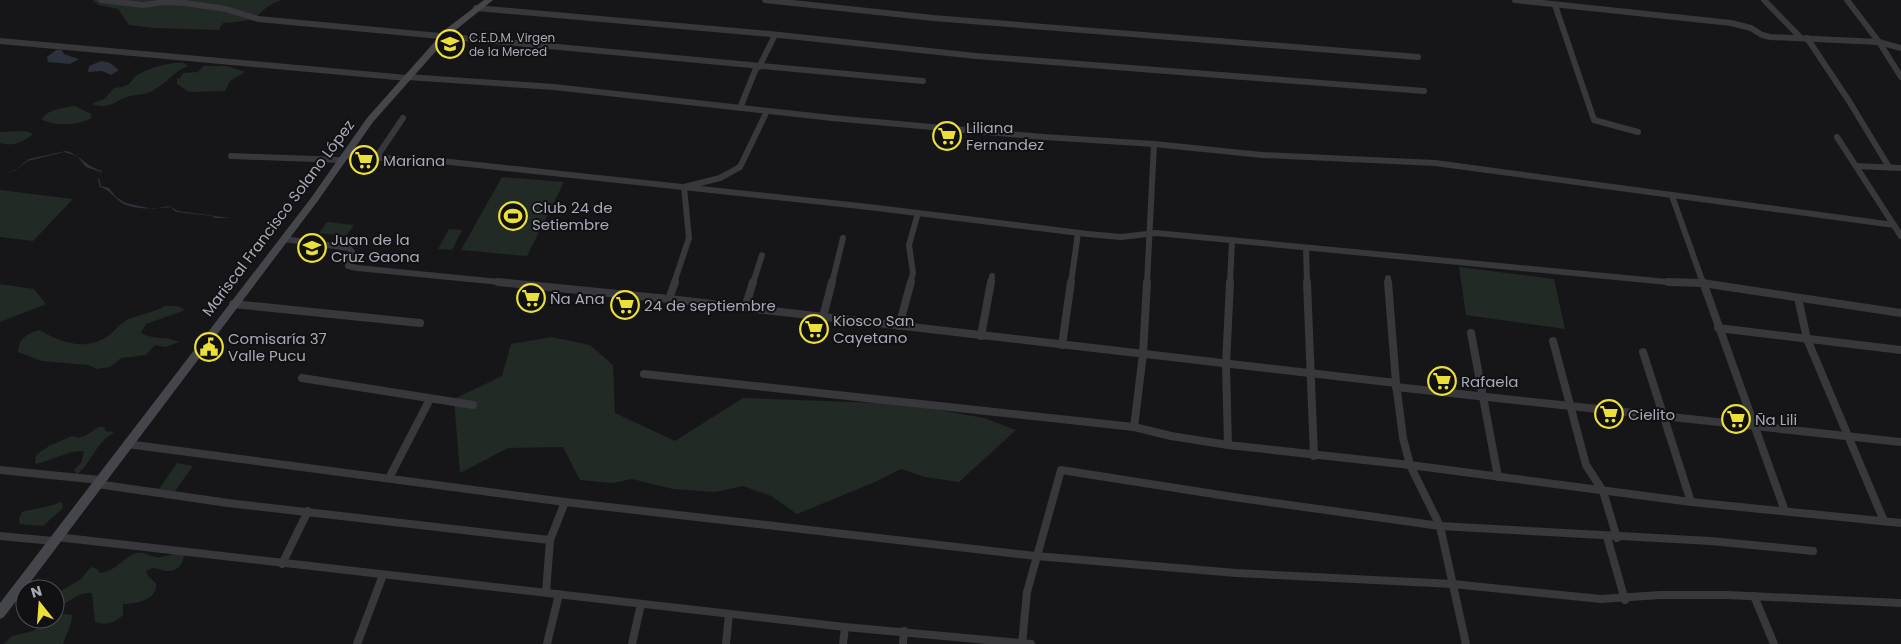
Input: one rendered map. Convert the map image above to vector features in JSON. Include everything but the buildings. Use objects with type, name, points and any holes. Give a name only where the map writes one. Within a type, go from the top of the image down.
[{"type":"main road","name":"Mariscal Francisco Solano López","points":[[0,613],[284,239],[370,120],[444,36],[488,0]]},
{"type":"street","points":[[101,0],[143,5],[164,2],[185,3],[226,9],[258,19],[923,81]]},
{"type":"street","points":[[765,0],[933,18],[1418,57]]},
{"type":"street","points":[[1515,0],[1731,24],[1751,28],[1764,35],[1879,42],[1901,48]]},
{"type":"street","points":[[1764,0],[1804,38],[1850,101],[1889,167]]},
{"type":"street","points":[[1847,0],[1879,42],[1901,77]]},
{"type":"street","points":[[1555,5],[1594,120],[1638,132]]},
{"type":"street","points":[[476,8],[775,35],[976,56],[1424,91]]},
{"type":"street","points":[[740,108],[758,66],[775,35]]},
{"type":"street","points":[[0,41],[407,78],[554,87],[768,111],[1044,137],[1154,144],[1262,155],[1434,164],[1897,227]]},
{"type":"street","points":[[684,187],[720,178],[740,167],[768,111]]},
{"type":"street","points":[[376,158],[403,118]]},
{"type":"street","points":[[1837,136],[1901,236]]},
{"type":"street","points":[[1134,427],[1143,354],[1154,144]]},
{"type":"street","points":[[231,156],[376,158],[450,162],[918,213],[1078,233],[1121,237],[1149,233],[1678,283],[1702,283],[1901,313]]},
{"type":"street","points":[[1856,166],[1901,168]]},
{"type":"street","points":[[669,299],[689,238],[684,187]]},
{"type":"street","points":[[1672,196],[1785,511]]},
{"type":"street","points":[[899,326],[912,273],[909,245],[918,213]]},
{"type":"street","points":[[1062,345],[1078,233]]},
{"type":"street","points":[[823,317],[843,238]]},
{"type":"street","points":[[284,239],[349,248],[352,252],[347,264],[350,267],[669,299],[1312,374],[1483,396],[1901,442]]},
{"type":"street","points":[[1228,445],[1226,364],[1232,240]]},
{"type":"street","points":[[1306,248],[1314,456]]},
{"type":"street","points":[[745,308],[762,255]]},
{"type":"street","points":[[981,336],[992,276]]},
{"type":"street","points":[[1388,278],[1396,385],[1402,431],[1410,466],[1440,526],[1466,644]]},
{"type":"street","points":[[1798,298],[1807,339],[1884,521]]},
{"type":"street","points":[[233,304],[420,323]]},
{"type":"street","points":[[1718,328],[1901,350]]},
{"type":"street","points":[[1471,333],[1498,477]]},
{"type":"street","points":[[1553,341],[1586,465],[1603,491],[1617,538]]},
{"type":"street","points":[[1643,352],[1691,502]]},
{"type":"street","points":[[644,374],[1134,427],[1171,436],[1314,456],[1410,466],[1691,502],[1901,523]]},
{"type":"street","points":[[302,378],[473,405]]},
{"type":"street","points":[[389,478],[430,399]]},
{"type":"street","points":[[127,444],[565,502],[1036,556],[1236,573],[1453,584],[1601,599],[1625,600],[1670,595],[1754,596],[1901,603]]},
{"type":"street","points":[[0,470],[98,482],[228,502],[550,540]]},
{"type":"street","points":[[0,536],[55,539],[546,592],[845,627],[904,631],[1025,644],[1027,592],[1061,470],[1233,498],[1440,526],[1617,538],[1711,542],[1813,551]]},
{"type":"street","points":[[546,592],[550,540],[565,502]]},
{"type":"street","points":[[282,564],[308,511]]},
{"type":"street","points":[[1607,537],[1625,600]]},
{"type":"street","points":[[357,644],[383,575]]},
{"type":"street","points":[[547,644],[559,594]]},
{"type":"street","points":[[1754,596],[1774,644]]},
{"type":"street","points":[[632,644],[641,604]]},
{"type":"street","points":[[726,644],[729,614]]},
{"type":"street","points":[[843,644],[845,627]]},
{"type":"street","points":[[903,644],[904,631]]},
{"type":"shaded area","points":[[93,0],[282,0],[271,4],[250,19],[223,23],[219,30],[154,28],[129,25],[118,9],[98,5]]},
{"type":"shaded area","points":[[56,50],[62,50],[64,54],[79,59],[70,64],[48,62],[47,57]]},
{"type":"shaded area","points":[[101,61],[110,63],[119,70],[111,75],[102,71],[88,72],[89,66]]},
{"type":"shaded area","points":[[184,63],[188,66],[150,92],[127,97],[105,106],[92,104],[104,99],[114,88],[126,86],[146,71],[168,64]]},
{"type":"shaded area","points":[[204,66],[227,66],[245,72],[230,81],[225,91],[189,92],[177,84],[177,77],[179,79],[183,73],[198,72]]},
{"type":"shaded area","points":[[75,106],[91,114],[91,118],[80,123],[67,124],[42,120],[51,111]]},
{"type":"shaded area","points":[[26,131],[33,134],[17,143],[0,143],[0,132]]},
{"type":"shaded area","points":[[66,151],[77,156],[64,152],[28,161],[14,171],[0,176],[15,170],[29,159]]},
{"type":"shaded area","points":[[77,156],[102,171],[99,178],[101,186],[109,188],[116,197],[126,203],[150,208],[132,207],[122,203],[110,192],[100,187],[98,180],[101,172],[86,167]]},
{"type":"shaded area","name":"Club 24 de Setiembre","points":[[502,177],[564,182],[527,256],[461,250]]},
{"type":"shaded area","points":[[0,190],[73,199],[33,241],[0,237]]},
{"type":"shaded area","points":[[169,206],[178,211],[230,218],[215,218],[212,216],[176,212],[170,207],[157,208]]},
{"type":"shaded area","points":[[327,222],[354,225],[346,236],[319,233]]},
{"type":"shaded area","points":[[449,229],[462,230],[452,250],[438,249]]},
{"type":"shaded area","points":[[1459,267],[1554,279],[1565,329],[1466,315]]},
{"type":"shaded area","points":[[0,284],[34,289],[46,304],[0,322]]},
{"type":"shaded area","points":[[165,306],[177,306],[185,310],[146,324],[141,333],[150,337],[179,342],[166,347],[155,345],[146,355],[121,358],[110,367],[97,369],[88,365],[42,361],[18,352],[24,337],[39,330],[73,344],[91,344],[108,336],[123,322]]},
{"type":"shaded area","points":[[552,337],[590,345],[613,365],[615,413],[675,441],[743,398],[879,403],[933,409],[984,418],[1016,430],[959,482],[925,477],[901,469],[875,482],[797,514],[771,496],[743,486],[715,492],[673,489],[632,479],[613,483],[580,480],[563,447],[508,448],[460,473],[454,399],[502,376],[511,344]]},
{"type":"shaded area","points":[[99,427],[104,427],[106,431],[114,432],[106,438],[77,474],[74,470],[81,463],[84,452],[82,451],[72,452],[36,464],[36,455],[49,446],[72,436],[83,437]]},
{"type":"shaded area","points":[[177,463],[193,466],[175,491],[159,489]]},
{"type":"shaded area","points":[[60,502],[63,508],[43,526],[20,524],[19,519],[22,512],[51,506]]},
{"type":"shaded area","points":[[179,552],[184,553],[181,564],[177,569],[166,571],[154,568],[146,571],[148,576],[156,583],[154,593],[140,602],[123,604],[123,615],[114,622],[103,624],[95,622],[92,593],[82,594],[65,603],[65,588],[80,580],[91,567],[97,569],[100,573],[106,572],[137,553],[159,557]]},
{"type":"shaded area","points":[[65,614],[72,615],[63,644],[4,644],[12,636],[36,629],[65,629]]},
{"type":"place","name":"C.E.D.M. Virgen de la Merced","points":[[450,44]]},
{"type":"place","name":"Liliana Fernandez","points":[[947,136]]},
{"type":"place","name":"Mariana","points":[[364,160]]},
{"type":"place","name":"Club 24 de Setiembre","points":[[513,216]]},
{"type":"place","name":"Juan de la Cruz Gaona","points":[[312,248]]},
{"type":"place","name":"Ña Ana","points":[[531,298]]},
{"type":"place","name":"24 de septiembre","points":[[625,305]]},
{"type":"place","name":"Kiosco San Cayetano","points":[[814,329]]},
{"type":"place","name":"Comisaría 37 Valle Pucu","points":[[209,347]]},
{"type":"place","name":"Rafaela","points":[[1442,381]]},
{"type":"place","name":"Cielito","points":[[1609,414]]},
{"type":"place","name":"Ña Lili","points":[[1736,419]]}]
